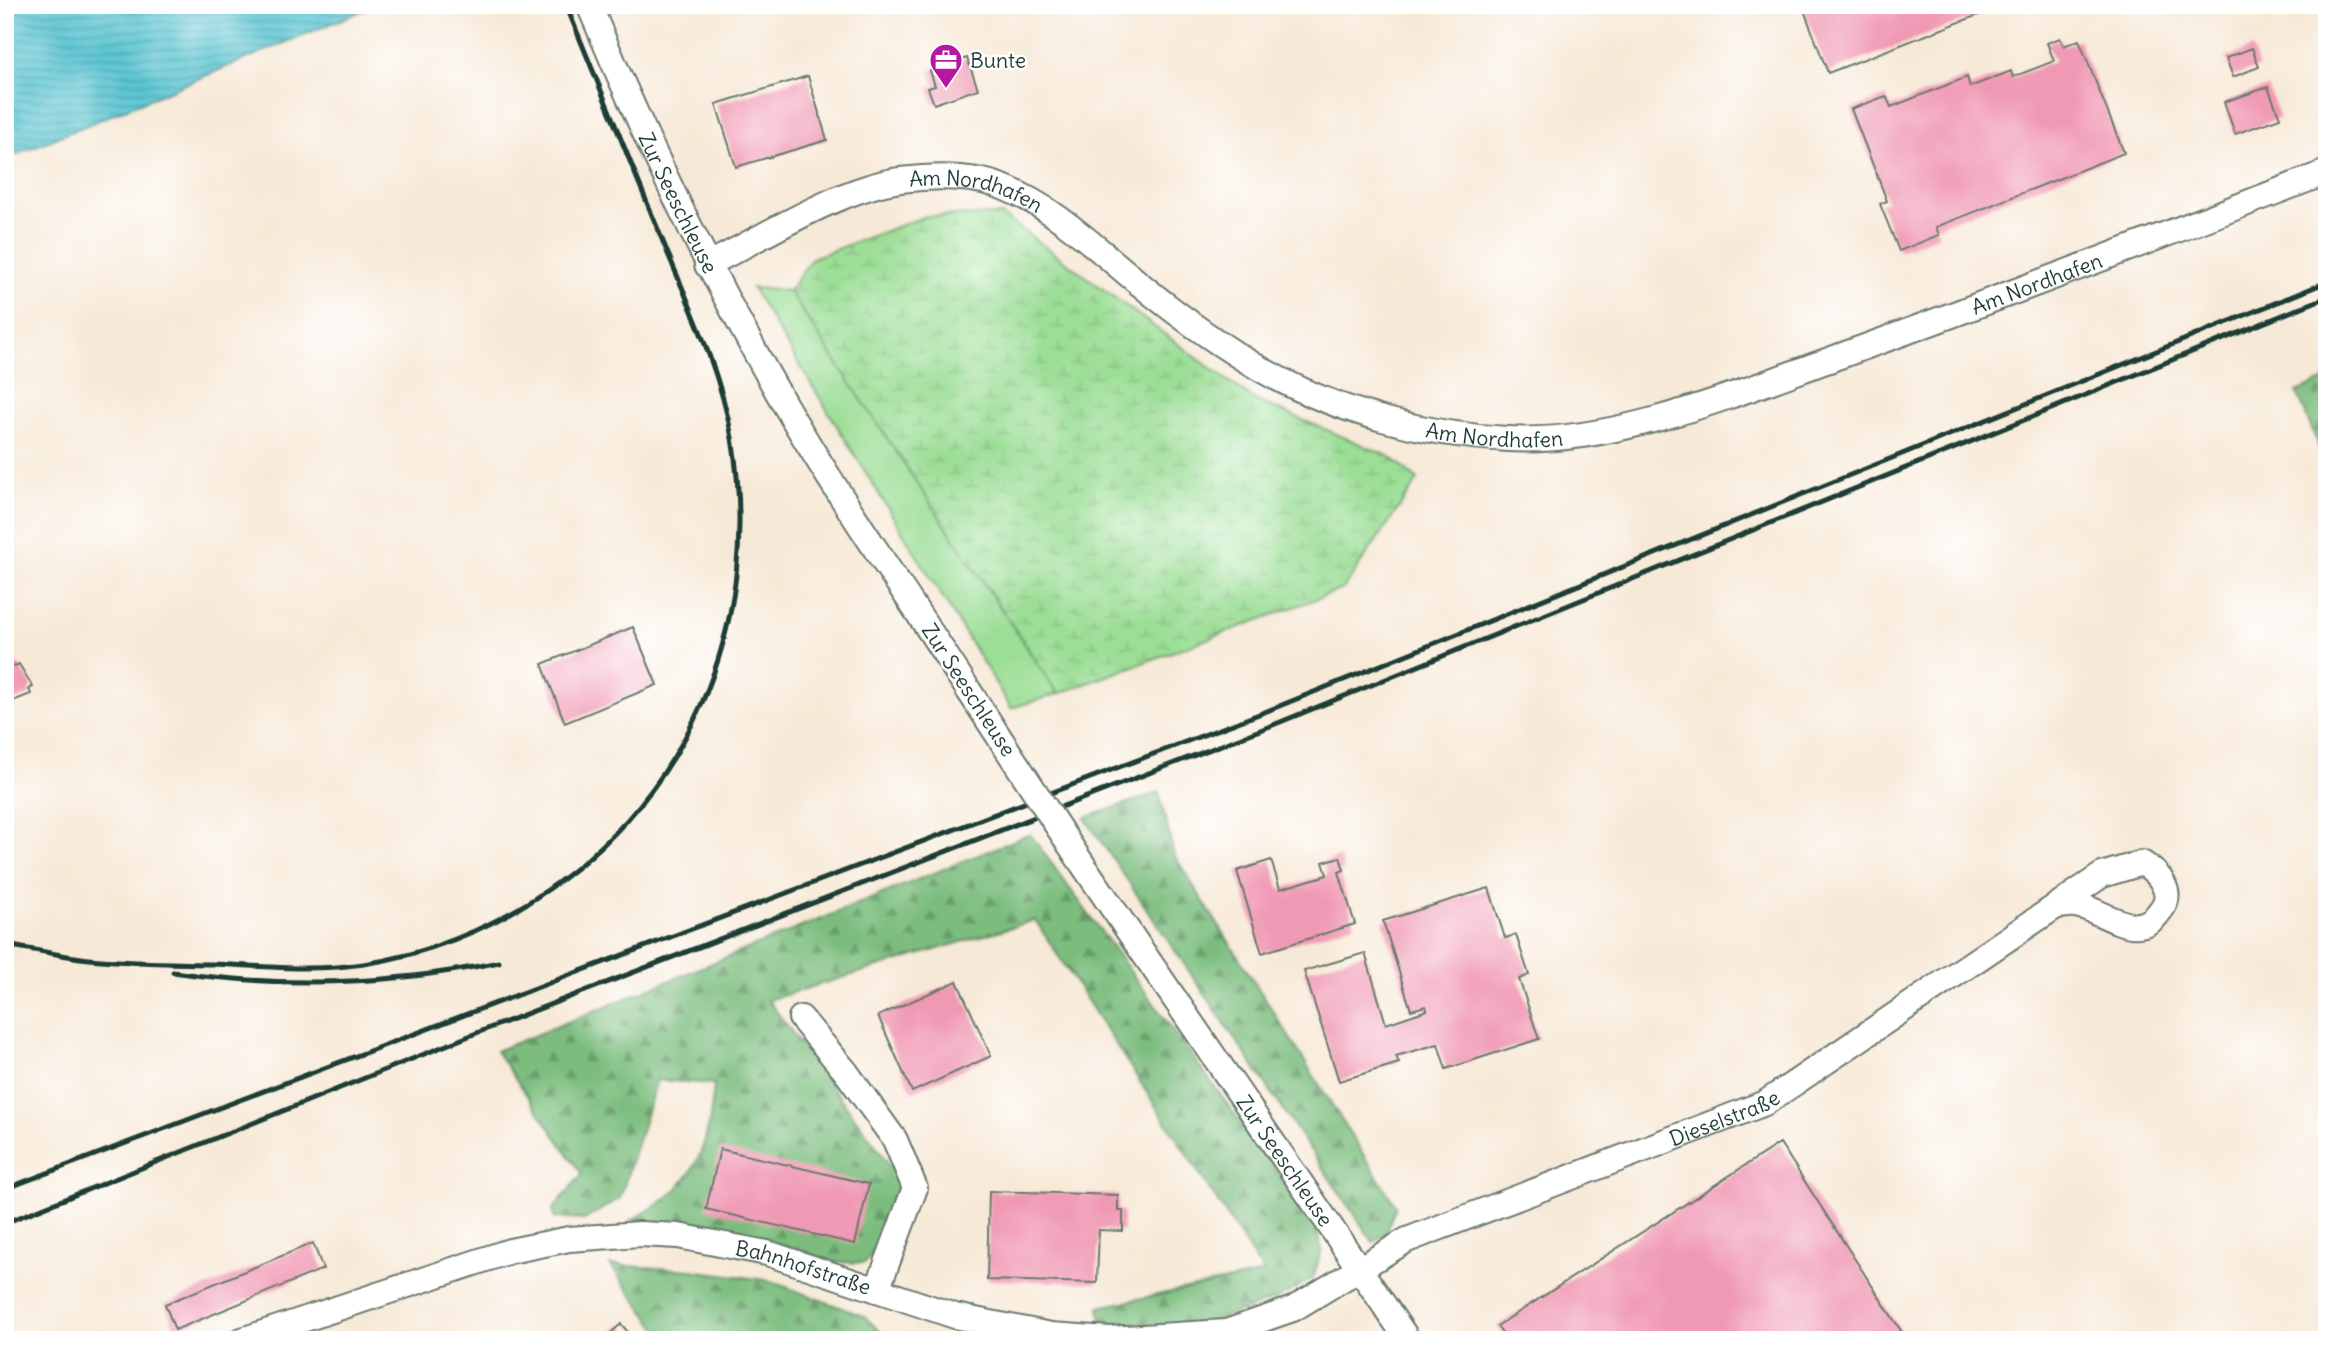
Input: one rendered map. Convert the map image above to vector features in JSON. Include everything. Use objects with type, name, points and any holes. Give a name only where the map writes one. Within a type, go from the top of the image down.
[{"type":"street","name":"Zur Seeschleuse","points":[[589,5],[631,106],[707,265],[787,408],[1077,856],[1408,1340]]},
{"type":"street","name":"Am Nordhafen","points":[[707,265],[824,207],[897,180],[949,177],[1003,186],[1066,222],[1205,334],[1265,372],[1340,407],[1443,433],[1512,440],[1582,435],[1688,410],[1900,334],[2327,172]]},
{"type":"street","name":"Dieselstraße","points":[[1359,1270],[1407,1240],[1765,1102],[2059,906]]},
{"type":"street","points":[[802,1018],[846,1072],[895,1140],[915,1188],[877,1290]]},
{"type":"street","name":"Bahnhofstraße","points":[[242,1340],[510,1251],[601,1236],[665,1235],[729,1244],[955,1316],[1051,1335],[1150,1338],[1226,1332],[1293,1309],[1359,1270]]},
{"type":"green space","points":[[1002,215],[1253,399],[1391,457],[1418,480],[1343,589],[1058,694],[789,291],[812,258],[926,216]]},
{"type":"green space","points":[[752,288],[789,291],[1058,694],[1011,708]]},
{"type":"green space","points":[[2327,379],[2327,467],[2297,392]]},
{"type":"green space","points":[[1159,792],[1174,855],[1396,1206],[1385,1234],[1373,1242],[1085,818]]},
{"type":"green space","points":[[1030,834],[1317,1227],[1322,1250],[1313,1278],[1277,1299],[1206,1323],[1102,1329],[1099,1307],[1264,1273],[1035,920],[768,1000],[910,1192],[884,1244],[864,1263],[835,1262],[730,1228],[631,1220],[670,1195],[694,1166],[708,1130],[714,1084],[657,1080],[620,1198],[584,1220],[554,1218],[553,1209],[582,1174],[496,1051]]},
{"type":"green space","points":[[610,1265],[691,1270],[767,1280],[864,1316],[885,1336],[925,1340],[666,1340]]},
{"type":"water","points":[[5,5],[376,5],[5,159]]},
{"type":"building","points":[[1802,5],[2004,5],[1828,73]]},
{"type":"building","points":[[2060,38],[2064,46],[2079,40],[2124,153],[1936,227],[1939,235],[1899,251],[1880,204],[1887,201],[1851,109],[1886,96],[1891,107],[1967,77],[1970,87],[2011,71],[2013,77],[2054,61],[2047,43]]},
{"type":"building","points":[[2252,48],[2259,67],[2233,77],[2226,58]]},
{"type":"building","points":[[967,58],[978,89],[934,104],[928,88],[935,86],[930,71]]},
{"type":"building","points":[[808,76],[827,140],[736,167],[716,104]]},
{"type":"building","points":[[2268,87],[2280,118],[2235,134],[2224,102]]},
{"type":"building","points":[[633,627],[657,685],[565,723],[542,664]]},
{"type":"building","points":[[19,664],[33,687],[29,689],[31,694],[5,704],[5,670]]},
{"type":"building","points":[[1340,857],[1344,870],[1339,872],[1355,924],[1262,953],[1237,871],[1271,860],[1280,889],[1327,875],[1323,862]]},
{"type":"building","points":[[1489,888],[1505,938],[1516,935],[1529,975],[1519,979],[1539,1039],[1446,1069],[1438,1044],[1396,1056],[1399,1063],[1339,1081],[1304,971],[1365,953],[1386,1024],[1427,1010],[1426,1006],[1411,1010],[1383,921]]},
{"type":"building","points":[[957,981],[991,1056],[912,1092],[878,1016]]},
{"type":"building","points":[[1780,1143],[1907,1340],[1506,1340],[1497,1326]]},
{"type":"building","points":[[720,1149],[869,1184],[855,1244],[706,1209]]},
{"type":"building","points":[[989,1191],[1118,1195],[1118,1211],[1123,1211],[1123,1231],[1099,1230],[1097,1283],[987,1280]]},
{"type":"building","points":[[313,1243],[323,1269],[175,1330],[165,1304]]},
{"type":"building","points":[[621,1324],[635,1340],[603,1340]]},
{"type":"railway","points":[[5,945],[104,960],[291,968],[337,967],[408,955],[432,948],[498,920],[577,867],[627,820],[668,766],[700,707],[723,644],[736,577],[739,508],[732,438],[721,390],[704,342],[566,5]]},
{"type":"railway","points":[[5,1189],[1267,711],[2327,282]]},
{"type":"railway","points":[[5,1223],[474,1034],[1273,725],[2327,297]]},
{"type":"railway","points":[[173,972],[255,980],[336,982],[418,976],[499,962]]},
{"type":"place","name":"Bunte","points":[[946,90]]}]
